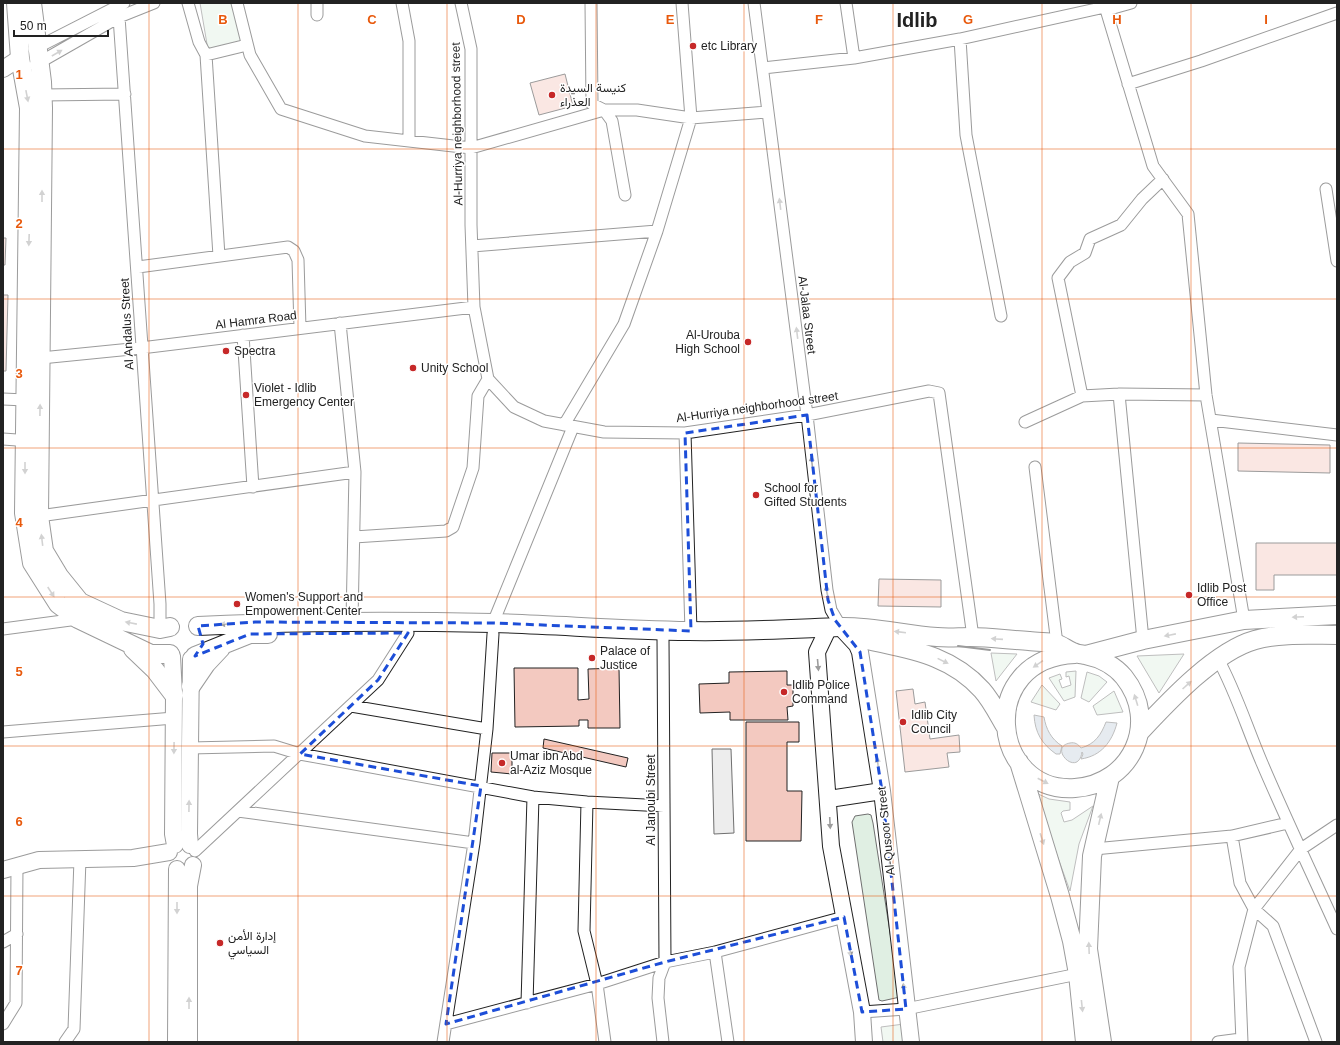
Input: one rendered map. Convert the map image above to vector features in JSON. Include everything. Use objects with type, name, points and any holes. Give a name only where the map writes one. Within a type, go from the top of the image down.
[{"type":"main road","points":[[16,3],[21,65],[29,108],[29,225],[25,400],[32,441],[44,551],[59,576],[80,602],[121,621],[165,628],[182,621],[198,626],[255,622],[352,621],[726,640],[835,632],[886,645],[908,648],[929,654],[954,666],[982,691],[1005,726]]},
{"type":"main road","points":[[32,3],[42,95],[41,358],[24,514],[32,563],[58,604],[78,619],[150,654],[171,655],[181,660],[193,658],[227,642],[250,634],[408,633],[493,629],[835,632],[939,637],[973,637],[1057,644],[1106,662],[1126,680],[1134,692],[1140,712],[1139,733],[1134,750],[1127,760],[1110,777],[1091,786],[1071,788],[1051,785],[1033,776],[1018,761]]},
{"type":"main road","points":[[1085,1042],[1078,974],[1072,941],[1060,896],[1018,761],[1009,743],[1005,726],[1006,708],[1013,688],[1026,672],[1044,660],[1064,654],[1081,654],[1244,620],[1337,615]]},
{"type":"main road","points":[[193,658],[200,651],[203,644],[203,636],[198,626]]},
{"type":"main road","points":[[165,628],[165,644],[171,655]]},
{"type":"main road","points":[[1139,733],[1165,705],[1229,650],[1255,640],[1284,636],[1337,635]]},
{"type":"main road","points":[[191,686],[206,664],[227,642]]},
{"type":"main road","points":[[127,643],[155,670],[174,695]]},
{"type":"main road","points":[[1102,1042],[1088,949],[1094,849],[1110,777]]},
{"type":"street","points":[[3,70],[21,65],[124,3]]},
{"type":"street","points":[[21,65],[38,55],[119,17],[154,3]]},
{"type":"street","points":[[188,3],[199,42],[206,55],[219,256]]},
{"type":"street","points":[[237,3],[250,55],[281,109],[365,136],[471,148],[604,110],[637,110],[691,118],[768,112]]},
{"type":"street","points":[[317,3],[317,15]]},
{"type":"street","points":[[402,3],[409,41],[409,141]]},
{"type":"street","name":"Al-Hurriya neighborhood street","points":[[461,3],[471,49],[472,246],[474,307],[488,379],[514,407],[544,422],[604,432],[685,433],[807,415],[929,391],[939,393],[973,637]]},
{"type":"street","points":[[591,3],[592,104],[604,110],[612,121],[625,195]]},
{"type":"street","points":[[443,1042],[474,844],[487,729],[493,629],[568,426],[624,324],[657,231],[691,118],[682,3]]},
{"type":"street","name":"Al-Jalaa Street","points":[[754,3],[807,415],[827,590],[835,632]]},
{"type":"street","points":[[846,3],[854,58]]},
{"type":"street","points":[[763,68],[854,58],[960,39],[1105,7],[1131,3]]},
{"type":"street","points":[[1105,7],[1153,166],[1188,214],[1206,395],[1244,620]]},
{"type":"street","points":[[1128,84],[1201,61],[1337,13]]},
{"type":"street","name":"Al Andalus Street","points":[[119,17],[138,267],[141,348],[152,501],[160,604],[165,628]]},
{"type":"street","points":[[960,39],[966,135],[1001,316]]},
{"type":"street","points":[[206,55],[247,45]]},
{"type":"street","points":[[42,95],[125,94]]},
{"type":"street","points":[[1082,396],[1058,278],[1070,262],[1085,253],[1090,238],[1121,225],[1142,199],[1163,179]]},
{"type":"street","points":[[1326,189],[1337,260]]},
{"type":"street","points":[[472,246],[657,231]]},
{"type":"street","points":[[138,267],[288,247],[294,251],[298,260],[300,328]]},
{"type":"street","name":"Al Hamra Road","points":[[41,358],[141,348],[474,307]]},
{"type":"street","points":[[340,323],[355,472],[352,621]]},
{"type":"street","points":[[243,335],[253,487]]},
{"type":"street","points":[[354,537],[446,531],[453,527],[473,468],[478,396],[488,379]]},
{"type":"street","points":[[1025,422],[1082,396],[1119,394],[1206,395]]},
{"type":"street","points":[[1119,394],[1143,640]]},
{"type":"street","points":[[3,399],[25,400]]},
{"type":"street","points":[[1211,420],[1337,435]]},
{"type":"street","points":[[685,433],[691,631]]},
{"type":"street","points":[[3,439],[32,441]]},
{"type":"street","points":[[1035,467],[1057,644]]},
{"type":"street","points":[[39,516],[355,472]]},
{"type":"street","points":[[3,629],[78,619]]},
{"type":"street","points":[[835,632],[816,652],[829,799],[831,846],[862,1012],[864,1042]]},
{"type":"street","name":"Al-Qusoor Street","points":[[835,632],[860,652],[882,791],[910,1042]]},
{"type":"street","points":[[3,1024],[16,1003],[17,934],[10,868],[39,860],[181,856],[238,811],[378,680],[408,633]]},
{"type":"street","name":"Al Janoubi Street","points":[[663,638],[665,962],[659,978],[658,998],[663,1042]]},
{"type":"street","points":[[171,655],[174,695],[173,834],[189,886],[189,1042]]},
{"type":"street","points":[[176,1042],[181,856],[190,748],[193,658]]},
{"type":"street","points":[[1218,659],[1228,678],[1245,725],[1288,823],[1337,929]]},
{"type":"street","points":[[351,706],[487,729]]},
{"type":"street","points":[[3,732],[174,718]]},
{"type":"street","points":[[190,748],[274,746],[300,754],[533,796],[587,802],[664,806]]},
{"type":"street","points":[[829,799],[882,791]]},
{"type":"street","points":[[527,1003],[533,796]]},
{"type":"street","points":[[587,802],[584,931],[597,984],[605,1042]]},
{"type":"street","points":[[238,811],[474,844]]},
{"type":"street","points":[[1094,849],[1232,836],[1288,823]]},
{"type":"street","points":[[1218,1042],[1241,1040],[1239,967],[1254,909],[1301,849],[1337,825]]},
{"type":"street","points":[[1232,836],[1240,883],[1254,909],[1273,926],[1316,1042]]},
{"type":"street","points":[[66,1042],[74,1029],[80,859]]},
{"type":"street","points":[[446,1024],[597,984],[665,962],[715,952],[844,917]]},
{"type":"street","points":[[3,942],[17,934]]},
{"type":"street","points":[[715,952],[728,1042]]},
{"type":"street","points":[[862,1012],[906,1009],[1078,974]]},
{"type":"highlighted area","points":[[807,415],[828,600],[835,620],[860,652],[882,791],[906,1009],[862,1012],[844,917],[665,962],[446,1024],[481,786],[300,754],[378,680],[408,633],[250,634],[195,656],[203,644],[198,626],[255,622],[493,623],[691,631],[685,433]]},
{"type":"green space","points":[[200,3],[235,3],[244,43],[208,50]]},
{"type":"green space","points":[[991,653],[1017,654],[996,681]]},
{"type":"green space","points":[[1184,654],[1159,693],[1137,656]]},
{"type":"green space","points":[[1076,671],[1075,697],[1064,701],[1049,678],[1060,674],[1062,679],[1059,680],[1062,688],[1071,685],[1069,676],[1066,677],[1066,672]]},
{"type":"green space","points":[[1087,672],[1099,676],[1107,682],[1089,702],[1081,698]]},
{"type":"green space","points":[[1042,685],[1060,704],[1056,710],[1031,702]]},
{"type":"green space","points":[[1114,691],[1123,712],[1097,715],[1093,706]]},
{"type":"green space","points":[[1034,792],[1049,799],[1070,802],[1070,810],[1063,811],[1061,813],[1064,822],[1072,820],[1093,806],[1079,844],[1070,891]]},
{"type":"green space","points":[[871,815],[873,823],[900,997],[882,1001],[879,1000],[852,822],[855,816]]},
{"type":"green space","points":[[904,1024],[906,1042],[883,1042],[881,1027]]},
{"type":"shaded area","points":[[1034,715],[1044,717],[1046,726],[1050,733],[1062,746],[1060,754],[1056,754],[1051,750],[1040,738]]},
{"type":"shaded area","points":[[1106,722],[1117,723],[1109,742],[1105,747],[1094,755],[1081,759],[1083,754],[1082,752],[1079,760],[1075,763],[1066,759],[1062,750],[1064,746],[1073,743],[1078,744],[1081,748],[1090,744],[1100,735]]},
{"type":"shaded area","points":[[712,749],[731,749],[734,833],[714,834]]},
{"type":"building","name":"كنيسة السيدة العذراء","points":[[565,74],[573,106],[539,115],[530,83]]},
{"type":"building","points":[[3,238],[6,238],[5,265],[3,265]]},
{"type":"building","points":[[3,295],[8,295],[6,371],[3,371]]},
{"type":"building","points":[[1238,443],[1330,445],[1330,473],[1238,471]]},
{"type":"building","points":[[1256,543],[1337,543],[1337,575],[1274,575],[1274,590],[1256,590]]},
{"type":"building","points":[[879,579],[941,580],[941,607],[878,606]]},
{"type":"building","points":[[514,668],[578,668],[578,700],[589,699],[588,669],[619,668],[620,728],[588,728],[588,720],[579,720],[579,726],[515,727]]},
{"type":"building","points":[[787,671],[787,685],[793,685],[793,706],[787,707],[788,720],[730,720],[730,712],[700,713],[699,684],[729,683],[729,672]]},
{"type":"building","points":[[913,689],[915,704],[925,702],[930,739],[959,735],[960,752],[947,753],[949,767],[905,772],[896,691]]},
{"type":"building","points":[[746,722],[799,722],[799,742],[787,742],[787,791],[802,791],[801,841],[746,841]]},
{"type":"building","points":[[544,739],[628,758],[626,767],[543,748]]},
{"type":"building","name":"Umar ibn Abd al-Aziz Mosque","points":[[492,753],[512,753],[512,774],[491,772]]},
{"type":"wall","points":[[958,646],[990,650]]},
{"type":"place","name":"etc Library","points":[[693,46]]},
{"type":"place","name":"كنيسة السيدة العذراء","points":[[552,95]]},
{"type":"place","name":"Al-Urouba High School","points":[[748,342]]},
{"type":"place","name":"Spectra","points":[[226,351]]},
{"type":"place","name":"Unity School","points":[[413,368]]},
{"type":"place","name":"Violet - Idlib Emergency Center","points":[[246,395]]},
{"type":"place","name":"School for Gifted Students","points":[[756,495]]},
{"type":"place","name":"Idlib Post Office","points":[[1189,595]]},
{"type":"place","name":"Women's Support and Empowerment Center","points":[[237,604]]},
{"type":"place","name":"Palace of Justice","points":[[592,658]]},
{"type":"place","name":"Idlib Police Command","points":[[784,692]]},
{"type":"place","name":"Idlib City Council","points":[[903,722]]},
{"type":"place","name":"Umar ibn Abd al-Aziz Mosque","points":[[502,763]]},
{"type":"place","name":"إدارة الأمن السياسي","points":[[220,943]]},
{"type":"district","name":"Idlib","points":[[917,20]]}]
